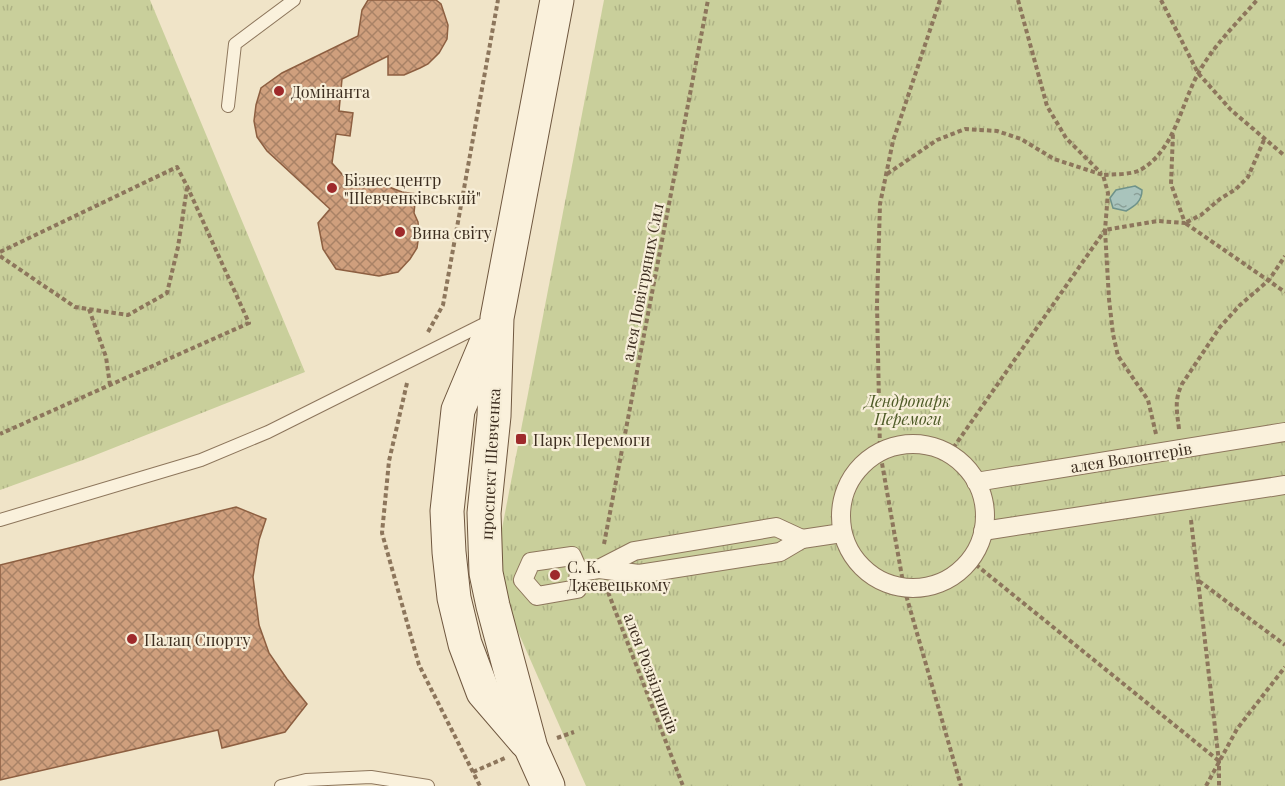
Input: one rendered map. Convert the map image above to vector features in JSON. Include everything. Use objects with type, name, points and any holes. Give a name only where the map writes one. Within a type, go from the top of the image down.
[{"type":"main road","name":"проспект Шевченка","points":[[548,786],[531,748],[486,573],[484,513],[494,416],[497,318],[557,0]]},
{"type":"street","name":"алея Волонтерів","points":[[976,482],[1285,432]]},
{"type":"street","points":[[914,444],[932,447],[949,454],[965,466],[976,482],[982,498],[985,515],[978,546],[970,560],[952,577],[929,586],[904,588],[883,582],[865,570],[851,553],[842,533],[840,514],[844,495],[852,478],[864,463],[879,452],[897,446],[914,444]]},
{"type":"street","points":[[983,531],[1285,485]]},
{"type":"street","points":[[599,569],[634,551],[776,527],[802,539]]},
{"type":"street","points":[[579,572],[599,569],[639,574],[780,552],[802,539],[842,533]]},
{"type":"street","points":[[572,556],[579,572],[577,589],[537,596],[515,582],[531,562],[572,556]]},
{"type":"lane","points":[[228,106],[235,44],[294,0]]},
{"type":"lane","points":[[0,520],[201,460],[268,432],[497,318]]},
{"type":"lane","points":[[281,786],[306,780],[371,777],[428,786]]},
{"type":"path","name":"алея Повітряних Сил","points":[[599,569],[708,0]]},
{"type":"path","points":[[940,0],[893,141],[880,204],[877,304],[879,452],[904,588],[961,786]]},
{"type":"path","points":[[1018,0],[1047,106],[1066,138],[1104,176],[1108,193],[1105,230],[1108,298],[1113,334],[1118,356],[1148,400],[1160,452]]},
{"type":"path","points":[[1161,0],[1198,73],[1231,110],[1285,156]]},
{"type":"path","points":[[886,175],[937,140],[965,129],[997,131],[1022,139],[1054,159],[1104,176],[1139,171],[1153,160],[1173,133],[1198,73],[1218,43],[1257,0]]},
{"type":"path","points":[[1173,133],[1171,184],[1185,223]]},
{"type":"path","points":[[1185,223],[1201,215],[1248,177],[1264,140]]},
{"type":"path","points":[[0,434],[249,323],[187,186],[177,167],[0,254],[75,307],[128,315],[167,293],[178,247],[187,186]]},
{"type":"path","points":[[949,454],[1105,230],[1158,221],[1185,223],[1285,292]]},
{"type":"path","points":[[89,309],[106,357],[110,385]]},
{"type":"path","points":[[970,560],[1219,762]]},
{"type":"path","name":"алея Розвідників","points":[[599,569],[683,786]]},
{"type":"path","points":[[1198,581],[1285,645]]},
{"type":"path","points":[[1206,786],[1237,729],[1285,667]]},
{"type":"path","points":[[1219,762],[1219,786]]},
{"type":"green space","points":[[0,0],[150,0],[305,372],[83,460],[0,490]]},
{"type":"green space","name":"Дендропарк Перемоги","points":[[604,0],[1285,0],[1285,786],[586,786],[493,575]]},
{"type":"water","points":[[1135,186],[1142,190],[1137,203],[1126,211],[1113,208],[1110,198],[1116,190]]},
{"type":"building","points":[[368,0],[436,0],[441,4],[448,25],[447,39],[439,53],[428,64],[404,75],[388,75],[388,56],[342,79],[339,111],[353,113],[350,136],[336,134],[332,163],[349,182],[385,182],[389,187],[416,194],[414,213],[418,222],[417,248],[398,272],[379,276],[336,269],[323,249],[318,223],[330,209],[267,151],[257,137],[254,121],[261,88],[282,73],[358,36],[362,10]]},
{"type":"building","name":"Палац Спорту","points":[[236,507],[266,519],[259,540],[253,577],[259,625],[269,653],[307,704],[285,732],[222,748],[218,730],[0,780],[0,565]]},
{"type":"place","name":"Домінанта","points":[[279,91]]},
{"type":"place","name":"Бізнес центр \"Шевченківський\"","points":[[332,188]]},
{"type":"place","name":"Вина світу","points":[[400,232]]},
{"type":"place","name":"Парк Перемоги","points":[[521,439]]},
{"type":"place","name":"С. К. Джевецькому","points":[[555,575]]},
{"type":"place","name":"Палац Спорту","points":[[132,639]]}]
